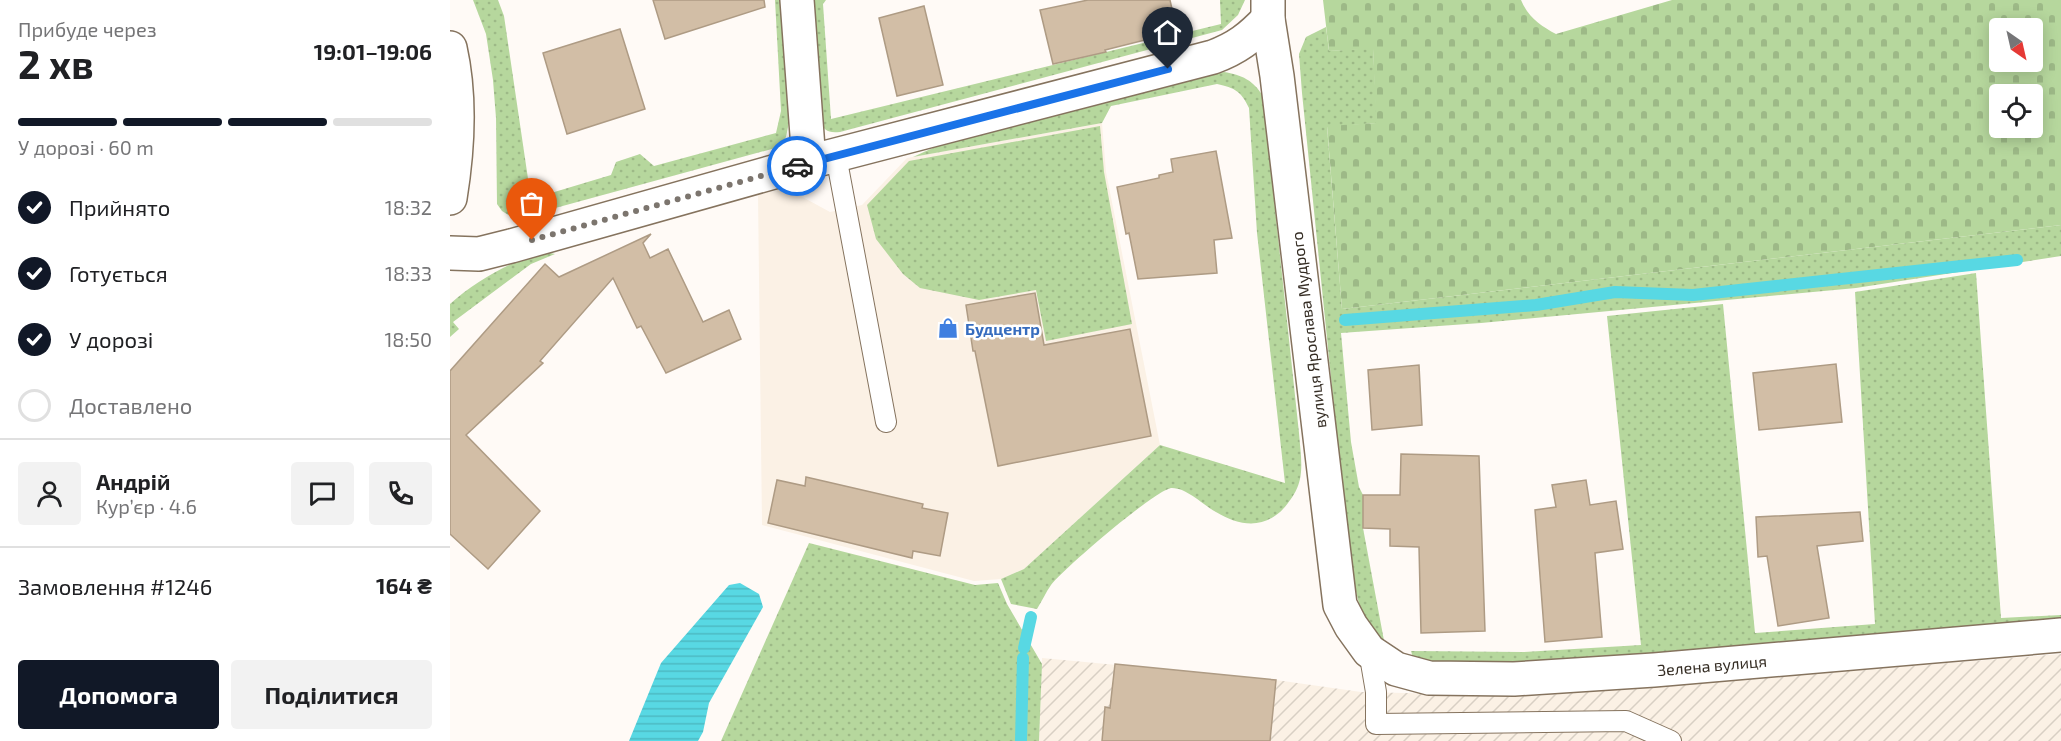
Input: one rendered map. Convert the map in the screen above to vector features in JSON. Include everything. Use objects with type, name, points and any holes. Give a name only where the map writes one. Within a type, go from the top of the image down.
[{"type":"street","points":[[797,0],[822,159]]},
{"type":"street","points":[[450,253],[479,254],[511,246],[822,159],[1213,57],[1233,49],[1251,37],[1268,10]]},
{"type":"street","name":"вулиця Ярослава Мудрого","points":[[1268,10],[1278,76],[1340,605],[1351,626],[1369,651]]},
{"type":"street","points":[[450,48],[457,105],[456,160],[450,198]]},
{"type":"street","name":"Зелена вулиця","points":[[1369,651],[1396,669],[1429,678],[1515,679],[1654,670],[2061,635]]},
{"type":"lane","points":[[822,159],[886,422]]},
{"type":"lane","points":[[1369,651],[1376,693],[1376,724],[1626,721],[1671,741]]},
{"type":"shaded area","name":"Будцентр","points":[[1102,123],[1106,172],[1160,445],[1024,569],[1001,579],[974,581],[762,525],[758,195],[786,188],[830,212],[862,205],[907,158]]},
{"type":"shaded area","points":[[2061,654],[2061,741],[1039,741],[1042,658],[1276,680],[1361,692],[1535,696]]},
{"type":"green space","points":[[473,0],[498,0],[504,16],[531,199],[611,175],[616,162],[640,154],[654,166],[776,133],[781,111],[775,0],[785,0],[790,117],[786,137],[779,147],[515,219],[502,211],[497,204],[493,80],[486,34]]},
{"type":"green space","points":[[810,0],[826,0],[823,4],[831,119],[1221,24],[1220,0],[1245,0],[1238,15],[1222,30],[836,132],[827,130],[818,119]]},
{"type":"green space","points":[[1323,0],[1521,0],[1536,20],[1556,34],[1672,0],[2061,0],[2061,225],[1342,309],[1327,126],[1376,123],[1373,49],[1329,51]]},
{"type":"green space","points":[[1326,27],[1329,51],[1373,48],[1377,123],[1327,127],[1342,309],[2061,225],[2061,256],[1856,288],[1481,323],[1341,333],[1351,442],[1359,487],[1363,495],[1363,528],[1385,646],[1398,649],[1392,654],[1383,652],[1376,646],[1366,624],[1350,564],[1302,93],[1299,54],[1306,37]]},
{"type":"green space","points":[[1224,72],[1246,79],[1263,96],[1301,450],[1298,485],[1281,512],[1272,518],[1255,523],[1245,523],[1226,517],[1189,494],[1172,488],[1148,501],[1072,564],[1051,585],[1037,609],[1011,604],[1001,579],[1024,569],[1160,445],[1285,483],[1257,233],[1249,108],[1237,91],[1217,84],[1111,106],[1102,123],[913,157],[949,141],[1026,116]]},
{"type":"green space","points":[[1100,126],[1104,172],[1132,324],[1046,341],[1036,290],[979,300],[920,288],[903,274],[876,239],[867,205],[909,161]]},
{"type":"green space","points":[[541,251],[555,254],[531,264],[453,322],[459,329],[450,337],[450,304],[493,273]]},
{"type":"green space","points":[[1976,273],[2001,618],[2061,615],[2061,621],[1790,641],[1491,673],[1415,664],[1411,651],[1523,652],[1641,645],[1607,316],[1723,304],[1755,633],[1875,624],[1855,292]]},
{"type":"green space","points":[[809,543],[975,585],[998,583],[1007,604],[1042,664],[1039,741],[721,741]]},
{"type":"water","points":[[740,583],[759,594],[763,607],[709,703],[703,732],[698,741],[629,741],[661,663],[729,585]]},
{"type":"building","points":[[653,0],[764,0],[765,7],[665,39]]},
{"type":"building","points":[[1088,0],[1170,0],[1177,32],[1053,64],[1040,10]]},
{"type":"building","points":[[924,6],[943,85],[897,96],[879,18]]},
{"type":"building","points":[[620,29],[645,109],[567,134],[543,53]]},
{"type":"building","points":[[1216,151],[1232,238],[1214,240],[1217,273],[1138,279],[1117,187],[1159,178],[1159,175],[1173,172],[1171,159]]},
{"type":"building","points":[[651,234],[643,243],[650,258],[668,249],[703,322],[729,310],[741,339],[666,373],[641,326],[637,328],[613,278],[540,361],[543,363],[466,435],[540,511],[488,569],[450,534],[450,371],[545,264],[559,277]]},
{"type":"building","points":[[1035,293],[1044,345],[1130,329],[1151,436],[998,466],[975,351],[973,351],[966,305]]},
{"type":"building","points":[[1836,364],[1842,422],[1759,430],[1753,373]]},
{"type":"building","points":[[1419,365],[1422,425],[1372,430],[1368,370]]},
{"type":"building","points":[[1401,454],[1479,456],[1485,631],[1421,633],[1419,547],[1390,546],[1390,529],[1363,528],[1363,495],[1400,495]]},
{"type":"building","points":[[806,477],[923,504],[922,508],[948,513],[940,556],[913,551],[912,558],[768,523],[777,480],[805,486]]},
{"type":"building","points":[[1586,480],[1590,505],[1616,501],[1623,549],[1595,553],[1602,637],[1545,642],[1535,510],[1556,507],[1552,485]]},
{"type":"building","points":[[1860,512],[1863,541],[1817,546],[1829,618],[1778,626],[1767,556],[1758,557],[1756,517]]},
{"type":"building","points":[[1115,664],[1276,680],[1270,741],[1102,741],[1105,707],[1110,708]]},
{"type":"waterway","points":[[1345,320],[1536,305],[1615,292],[1693,295],[2017,260]]},
{"type":"waterway","points":[[1024,648],[1031,617]]},
{"type":"waterway","points":[[1021,741],[1023,658]]},
{"type":"way so far","points":[[532,240],[797,166]]},
{"type":"place","name":"Будцентр","points":[[948,328]]},
{"type":"route","points":[[797,166],[1168,69]]}]
